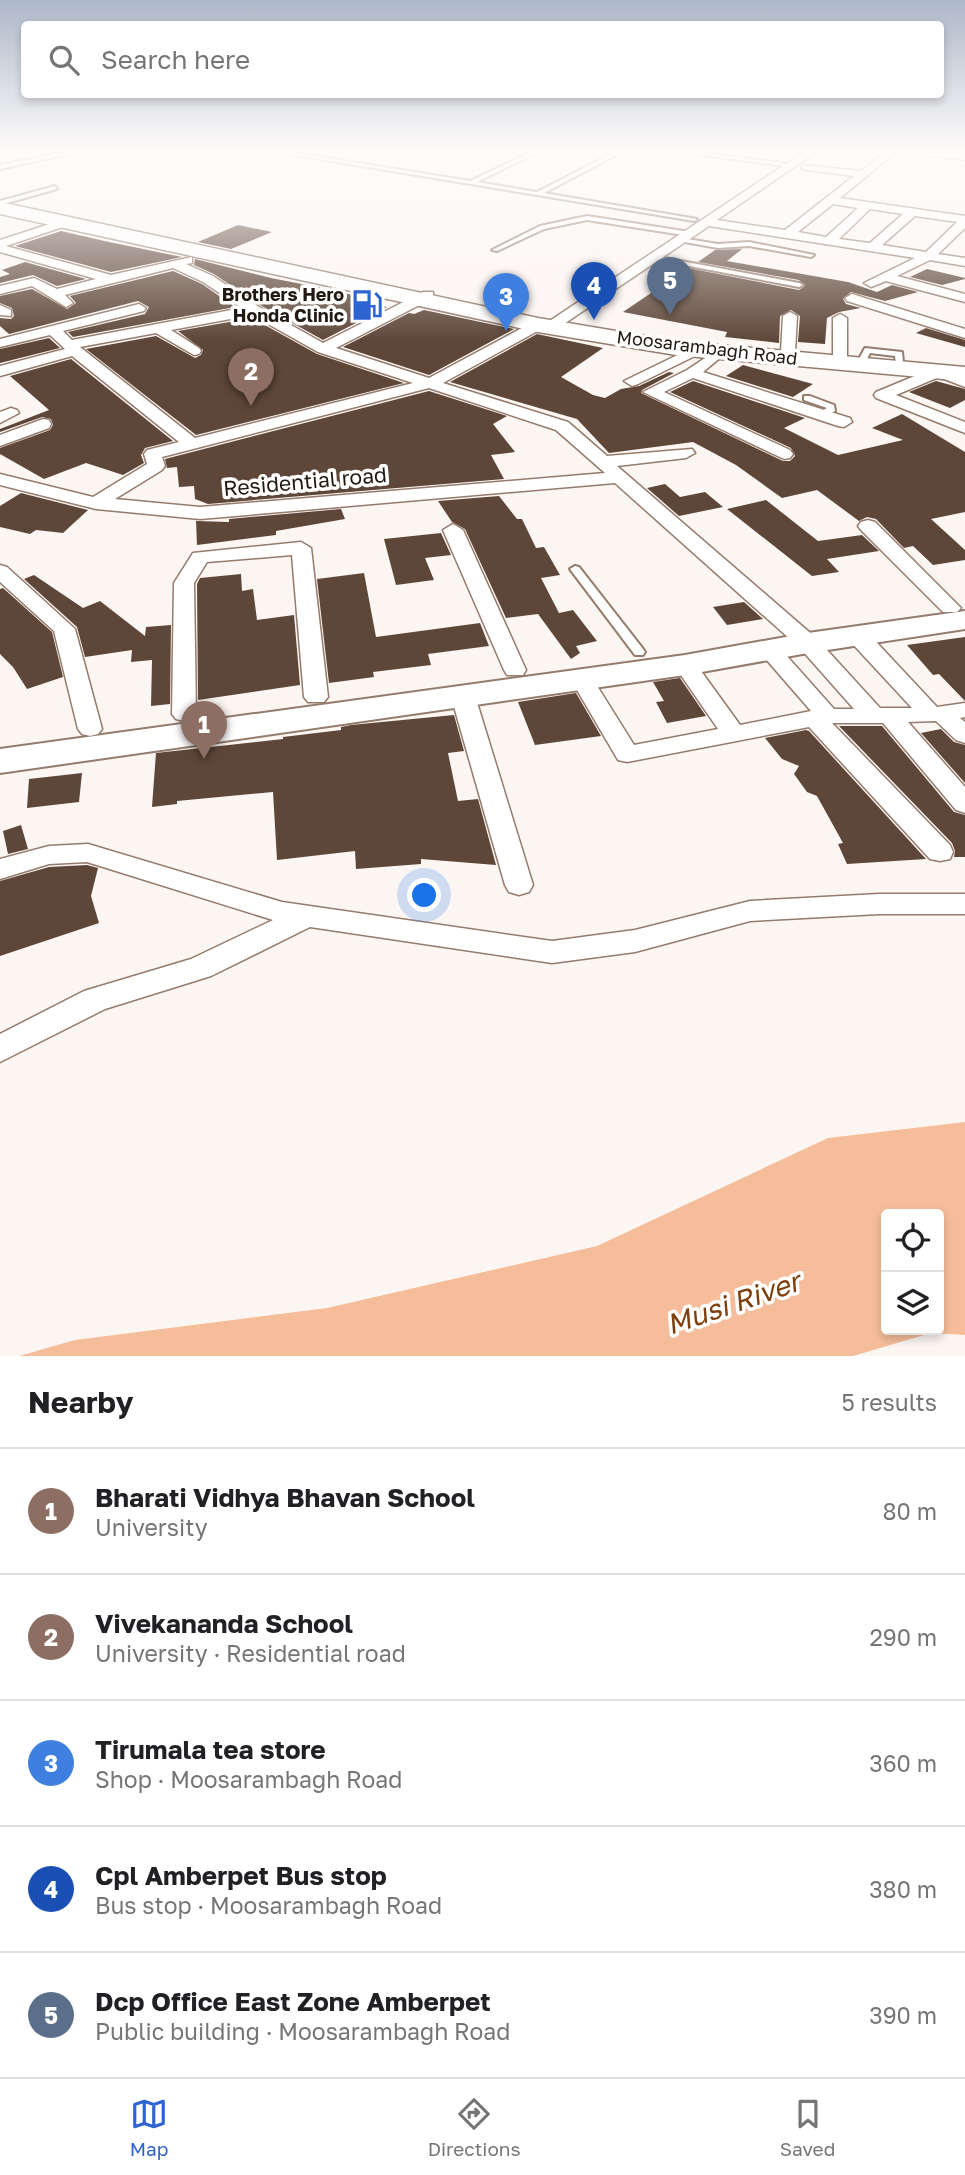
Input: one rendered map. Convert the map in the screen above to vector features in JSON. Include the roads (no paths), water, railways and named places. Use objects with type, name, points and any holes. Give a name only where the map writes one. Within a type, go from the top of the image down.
[{"type":"main road","name":"Moosarambagh Road","points":[[43,215],[215,252]]},
{"type":"main road","name":"Moosarambagh Road","points":[[51,215],[549,325],[694,361],[720,352],[965,374]]},
{"type":"main road","name":"Moosarambagh Road","points":[[549,325],[688,342],[965,368]]},
{"type":"street","points":[[96,503],[156,466],[153,454],[431,383],[549,325],[718,215]]},
{"type":"street","points":[[787,235],[811,215]]},
{"type":"street","points":[[830,241],[856,215]]},
{"type":"street","points":[[872,248],[909,215]]},
{"type":"street","points":[[927,215],[965,221]]},
{"type":"street","points":[[871,283],[929,256],[965,221]]},
{"type":"street","points":[[0,246],[68,222]]},
{"type":"street","points":[[708,222],[965,262]]},
{"type":"street","points":[[0,230],[26,237]]},
{"type":"street","points":[[0,246],[114,280]]},
{"type":"street","points":[[55,293],[215,252]]},
{"type":"street","points":[[176,264],[208,279],[254,310],[323,349],[562,426],[789,641],[882,716],[965,804]]},
{"type":"street","points":[[886,277],[965,298]]},
{"type":"street","points":[[0,290],[34,282],[55,293],[66,303]]},
{"type":"street","points":[[323,349],[423,298]]},
{"type":"street","points":[[852,298],[965,334]]},
{"type":"street","points":[[0,344],[139,308]]},
{"type":"street","points":[[0,371],[72,348],[156,327],[254,310]]},
{"type":"street","points":[[788,352],[790,316]]},
{"type":"street","points":[[840,318],[840,357]]},
{"type":"street","points":[[156,327],[194,351]]},
{"type":"street","points":[[54,330],[72,348],[192,444]]},
{"type":"street","points":[[632,381],[694,361],[821,415],[844,422]]},
{"type":"street","points":[[694,361],[650,392],[785,454]]},
{"type":"street","points":[[965,382],[939,371],[882,395],[965,428]]},
{"type":"street","points":[[0,441],[43,424]]},
{"type":"street","points":[[603,462],[686,453]]},
{"type":"street","name":"Residential road","points":[[0,479],[27,488],[96,503],[200,513],[618,477]]},
{"type":"street","points":[[868,526],[960,611]]},
{"type":"street","points":[[453,530],[515,670]]},
{"type":"street","points":[[184,714],[184,583],[200,557],[302,548],[316,697]]},
{"type":"street","points":[[0,571],[64,629],[90,729]]},
{"type":"street","points":[[0,761],[685,665],[789,641],[960,611]]},
{"type":"street","points":[[0,742],[639,652],[857,635],[960,611]]},
{"type":"street","points":[[857,635],[946,713],[965,735]]},
{"type":"street","points":[[789,641],[821,717],[940,852]]},
{"type":"street","points":[[685,665],[733,733]]},
{"type":"street","points":[[581,678],[627,754],[821,717],[946,713]]},
{"type":"street","points":[[463,696],[519,885]]},
{"type":"street","points":[[0,869],[49,855],[88,853],[282,912],[551,952],[635,941],[750,912],[879,904],[965,904]]},
{"type":"street","points":[[0,1049],[95,1000],[200,968],[306,916]]},
{"type":"lane","points":[[671,215],[694,219]]},
{"type":"lane","points":[[495,250],[542,227],[587,218],[718,246],[749,244],[811,255]]},
{"type":"lane","points":[[654,258],[799,285]]},
{"type":"lane","points":[[807,398],[831,407],[831,411],[821,415]]},
{"type":"lane","points":[[575,569],[639,652]]},
{"type":"water","name":"Musi River","points":[[965,1122],[965,1335],[944,1334],[944,1209],[881,1209],[881,1335],[924,1335],[853,1356],[19,1356],[75,1340],[327,1308],[597,1246],[828,1138]]},
{"type":"place","name":"Brothers Hero Honda Clinic","points":[[367,305]]},
{"type":"place","name":"Dcp Office East Zone Amberpet","points":[[670,315]]},
{"type":"place","name":"Cpl Amberpet Bus stop","points":[[594,320]]},
{"type":"place","name":"Tirumala tea store","points":[[506,331]]},
{"type":"place","name":"Vivekananda School","points":[[251,406]]},
{"type":"place","name":"Bharati Vidhya Bhavan School","points":[[204,759]]}]
